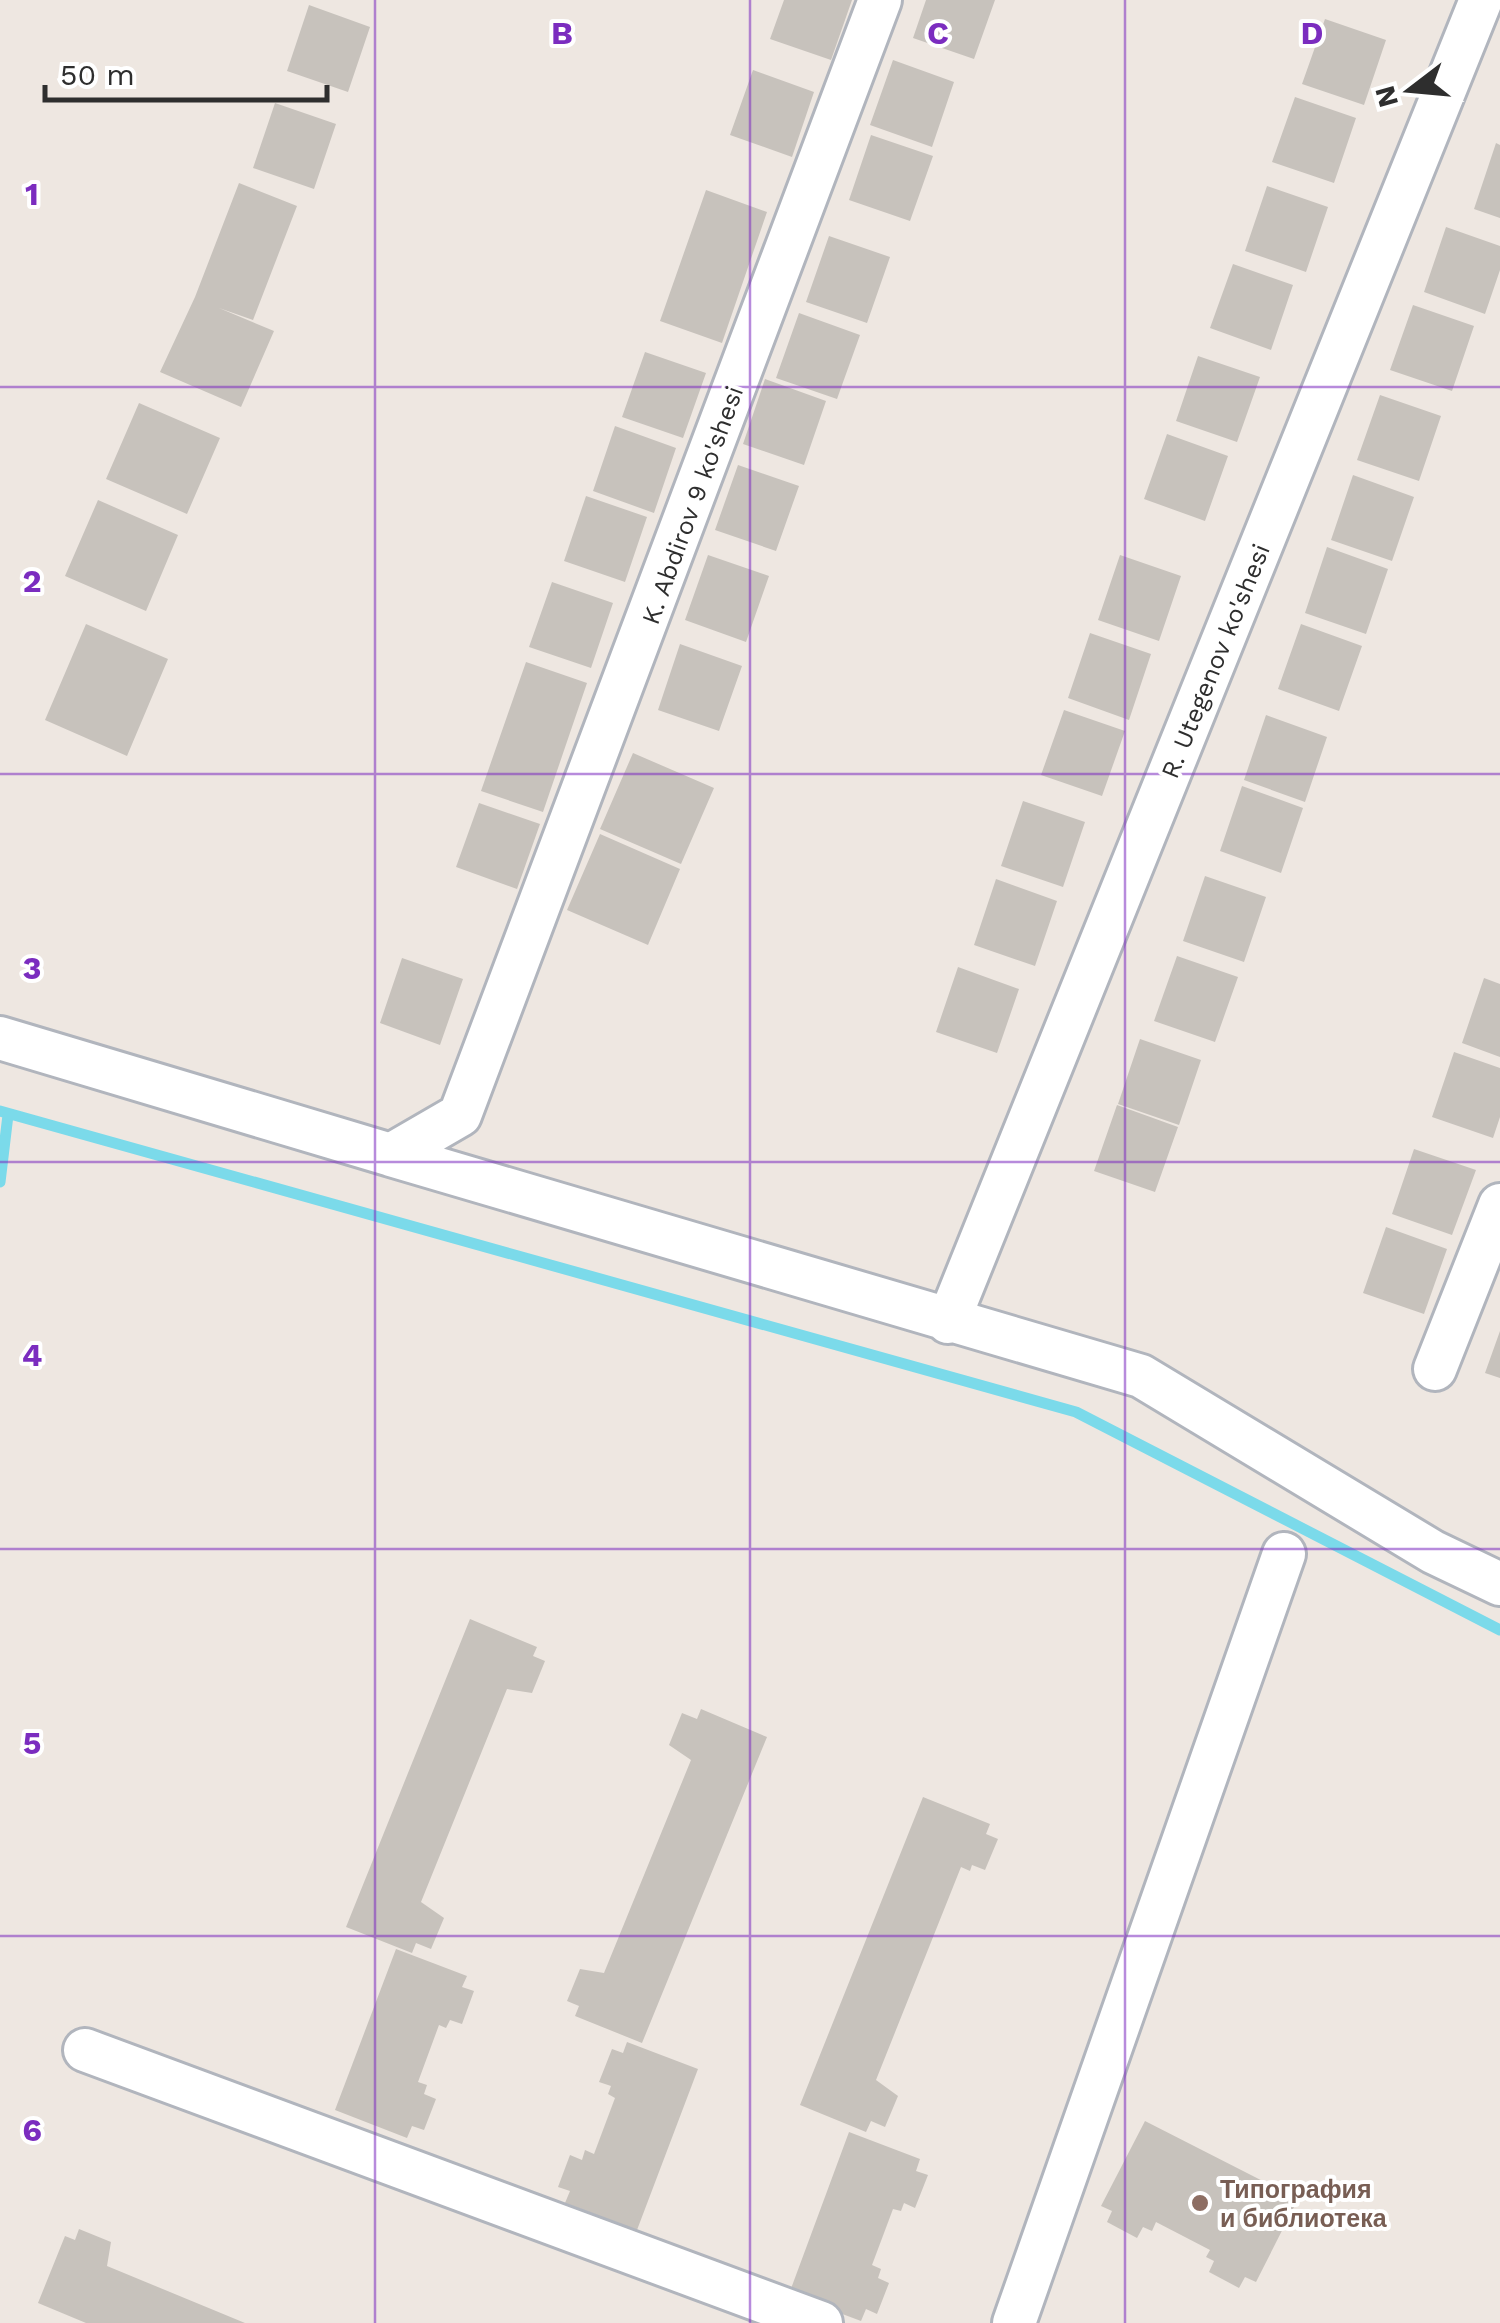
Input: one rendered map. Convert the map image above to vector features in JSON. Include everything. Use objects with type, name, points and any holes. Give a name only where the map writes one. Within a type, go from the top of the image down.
[{"type":"street","name":"K. Abdirov 9 ko'shesi","points":[[390,1155],[460,1114],[503,1010],[880,0]]},
{"type":"street","name":"R. Utegenov ko'shesi","points":[[948,1322],[1482,0]]},
{"type":"street","points":[[0,1038],[948,1322],[1141,1376],[1432,1552],[1500,1584]]},
{"type":"street","points":[[1435,1369],[1500,1204]]},
{"type":"street","points":[[1014,2323],[1284,1554]]},
{"type":"street","points":[[85,2050],[821,2323]]},
{"type":"building","points":[[784,0],[852,0],[831,60],[770,39]]},
{"type":"building","points":[[926,0],[995,0],[974,59],[913,38]]},
{"type":"building","points":[[309,5],[370,27],[348,92],[287,71]]},
{"type":"building","points":[[1325,19],[1386,40],[1364,105],[1302,84]]},
{"type":"building","points":[[893,60],[954,82],[932,147],[870,125]]},
{"type":"building","points":[[753,70],[814,92],[792,157],[730,135]]},
{"type":"building","points":[[1295,97],[1356,118],[1334,183],[1272,162]]},
{"type":"building","points":[[275,103],[336,124],[314,189],[253,168]]},
{"type":"building","points":[[871,135],[933,156],[910,221],[849,200]]},
{"type":"building","points":[[1496,143],[1500,145],[1500,218],[1474,209]]},
{"type":"building","points":[[239,183],[297,206],[253,320],[219,308],[274,331],[241,407],[160,372],[195,297]]},
{"type":"building","points":[[1267,186],[1328,207],[1306,272],[1245,251]]},
{"type":"building","points":[[706,190],[767,212],[722,343],[660,321]]},
{"type":"building","points":[[1446,227],[1500,246],[1500,270],[1485,314],[1424,292]]},
{"type":"building","points":[[829,236],[890,257],[867,323],[806,302]]},
{"type":"building","points":[[1233,264],[1293,285],[1271,350],[1210,328]]},
{"type":"building","points":[[1413,305],[1474,326],[1452,391],[1390,370]]},
{"type":"building","points":[[799,313],[860,335],[837,399],[776,378]]},
{"type":"building","points":[[645,352],[706,373],[683,438],[622,417]]},
{"type":"building","points":[[1198,356],[1260,377],[1237,442],[1176,421]]},
{"type":"building","points":[[765,379],[826,401],[804,465],[743,444]]},
{"type":"building","points":[[1380,395],[1441,416],[1419,481],[1357,460]]},
{"type":"building","points":[[139,403],[220,438],[187,514],[106,479]]},
{"type":"building","points":[[615,426],[676,448],[654,513],[593,491]]},
{"type":"building","points":[[1167,434],[1228,456],[1205,521],[1144,499]]},
{"type":"building","points":[[738,465],[799,486],[776,551],[715,530]]},
{"type":"building","points":[[1353,475],[1414,497],[1392,561],[1331,540]]},
{"type":"building","points":[[586,496],[647,517],[625,582],[564,561]]},
{"type":"building","points":[[98,500],[178,535],[146,611],[65,576]]},
{"type":"building","points":[[1327,547],[1388,569],[1366,634],[1305,613]]},
{"type":"building","points":[[708,555],[769,576],[746,642],[685,620]]},
{"type":"building","points":[[1120,555],[1181,576],[1159,641],[1098,620]]},
{"type":"building","points":[[552,582],[613,603],[591,668],[529,647]]},
{"type":"building","points":[[86,624],[168,659],[127,756],[45,720]]},
{"type":"building","points":[[1301,624],[1362,646],[1339,711],[1278,689]]},
{"type":"building","points":[[1090,633],[1151,654],[1129,720],[1068,698]]},
{"type":"building","points":[[680,644],[742,666],[719,731],[658,710]]},
{"type":"building","points":[[526,662],[587,683],[543,812],[481,791]]},
{"type":"building","points":[[1064,710],[1125,731],[1102,796],[1041,775]]},
{"type":"building","points":[[1266,715],[1327,737],[1305,802],[1244,780]]},
{"type":"building","points":[[633,753],[714,788],[681,864],[600,829]]},
{"type":"building","points":[[1242,786],[1303,808],[1281,873],[1220,851]]},
{"type":"building","points":[[1023,801],[1085,822],[1063,887],[1001,866]]},
{"type":"building","points":[[479,803],[540,824],[517,889],[456,867]]},
{"type":"building","points":[[600,834],[680,869],[648,945],[567,910]]},
{"type":"building","points":[[1205,876],[1266,897],[1244,962],[1183,941]]},
{"type":"building","points":[[996,879],[1057,901],[1035,966],[974,945]]},
{"type":"building","points":[[1177,956],[1238,977],[1215,1042],[1154,1021]]},
{"type":"building","points":[[402,958],[463,979],[440,1045],[380,1023]]},
{"type":"building","points":[[958,967],[1019,989],[997,1053],[936,1032]]},
{"type":"building","points":[[1484,978],[1500,984],[1500,1057],[1462,1043]]},
{"type":"building","points":[[1140,1039],[1201,1060],[1179,1125],[1118,1104]]},
{"type":"building","points":[[1454,1052],[1500,1068],[1500,1117],[1493,1138],[1432,1117]]},
{"type":"building","points":[[1117,1105],[1178,1127],[1155,1192],[1094,1171]]},
{"type":"building","points":[[1414,1149],[1476,1170],[1452,1235],[1392,1214]]},
{"type":"building","points":[[1386,1227],[1447,1249],[1424,1314],[1363,1293]]},
{"type":"building","points":[[1500,1331],[1500,1378],[1485,1373]]},
{"type":"building","points":[[470,1619],[537,1647],[533,1656],[545,1661],[532,1693],[507,1689],[421,1902],[444,1918],[431,1949],[416,1943],[412,1953],[346,1927]]},
{"type":"building","points":[[701,1709],[767,1737],[642,2043],[575,2016],[579,2006],[567,2001],[580,1969],[604,1973],[691,1760],[669,1745],[682,1713],[697,1719]]},
{"type":"building","points":[[923,1797],[990,1824],[986,1834],[998,1839],[985,1870],[972,1865],[970,1871],[961,1867],[876,2080],[898,2096],[885,2127],[871,2121],[866,2132],[800,2105]]},
{"type":"building","points":[[396,1949],[467,1976],[462,1987],[474,1991],[462,2024],[450,2020],[446,2028],[439,2025],[418,2082],[427,2085],[424,2094],[436,2099],[424,2130],[412,2126],[407,2138],[335,2110]]},
{"type":"building","points":[[627,2042],[698,2069],[637,2230],[565,2203],[570,2191],[558,2187],[570,2155],[582,2160],[585,2150],[594,2154],[615,2098],[608,2094],[611,2086],[599,2082],[612,2049],[623,2053]]},
{"type":"building","name":"Типография и библиотека","points":[[1145,2121],[1298,2199],[1256,2282],[1245,2277],[1239,2288],[1209,2272],[1214,2261],[1206,2257],[1210,2250],[1156,2222],[1152,2231],[1143,2227],[1137,2238],[1107,2222],[1112,2211],[1101,2206]]},
{"type":"building","points":[[849,2132],[920,2159],[916,2171],[928,2175],[915,2208],[904,2203],[901,2211],[893,2209],[872,2265],[881,2269],[878,2278],[889,2283],[877,2314],[866,2309],[861,2321],[789,2294]]},
{"type":"building","points":[[79,2229],[111,2242],[107,2266],[245,2323],[86,2323],[38,2303],[65,2236],[75,2240]]},
{"type":"waterway","points":[[0,1111],[1076,1412],[1500,1630]]},
{"type":"waterway","points":[[0,1182],[8,1115]]},
{"type":"place","name":"Типография и библиотека","points":[[1200,2203]]}]
